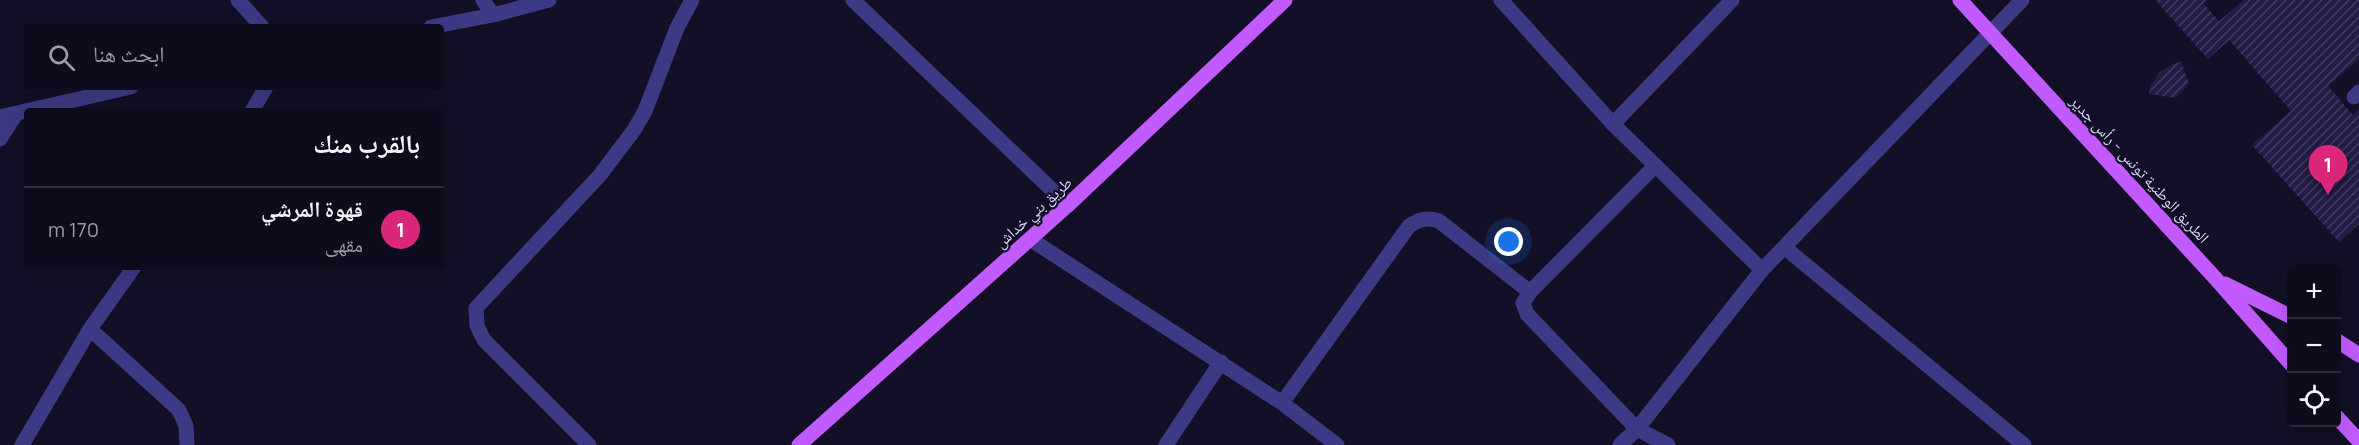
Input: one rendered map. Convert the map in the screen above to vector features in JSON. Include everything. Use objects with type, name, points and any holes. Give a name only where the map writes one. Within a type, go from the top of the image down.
[{"type":"main road","name":"طريق بني خداش","points":[[799,445],[1068,205],[1285,0]]},
{"type":"main road","name":"الطريق الوطنية تونس - رأس جدير","points":[[1960,0],[2287,359]]},
{"type":"main road","points":[[2216,279],[2287,315]]},
{"type":"main road","points":[[2341,343],[2359,355]]},
{"type":"main road","points":[[2341,421],[2359,441]]},
{"type":"street","points":[[238,0],[259,24]]},
{"type":"street","points":[[483,0],[493,15]]},
{"type":"street","points":[[444,24],[493,15],[549,0]]},
{"type":"street","points":[[589,445],[484,340],[477,326],[476,308],[600,175],[634,130],[645,111],[677,28],[692,0]]},
{"type":"street","points":[[853,0],[1068,205]]},
{"type":"street","points":[[1501,0],[1613,124],[1762,270]]},
{"type":"street","points":[[1613,124],[1732,0]]},
{"type":"street","points":[[1620,445],[1636,429],[1762,270],[2022,0]]},
{"type":"street","points":[[42,108],[118,90]]},
{"type":"street","points":[[254,108],[264,90]]},
{"type":"street","points":[[0,117],[24,112]]},
{"type":"street","points":[[0,139],[16,114]]},
{"type":"street","points":[[1655,166],[1530,292],[1523,303],[1527,314],[1636,429],[1668,445]]},
{"type":"street","points":[[1282,403],[1409,226],[1419,220],[1429,218],[1439,221],[1530,292]]},
{"type":"street","points":[[1030,239],[1221,362],[1282,403],[1337,445]]},
{"type":"street","points":[[1784,247],[2020,444]]},
{"type":"street","points":[[22,445],[90,329],[132,270]]},
{"type":"street","points":[[90,329],[179,410],[186,426],[187,445]]},
{"type":"street","points":[[1166,445],[1221,362]]},
{"type":"building","points":[[2155,0],[2208,0],[2204,4],[2219,21],[2244,0],[2359,0],[2359,59],[2328,86],[2353,115],[2359,109],[2359,224],[2339,242],[2252,145],[2291,111],[2229,40],[2208,59]]},
{"type":"building","points":[[2181,62],[2189,83],[2176,98],[2149,94],[2150,86],[2159,73]]},
{"type":"place","name":"قهوة المرشي","points":[[2328,195]]}]
